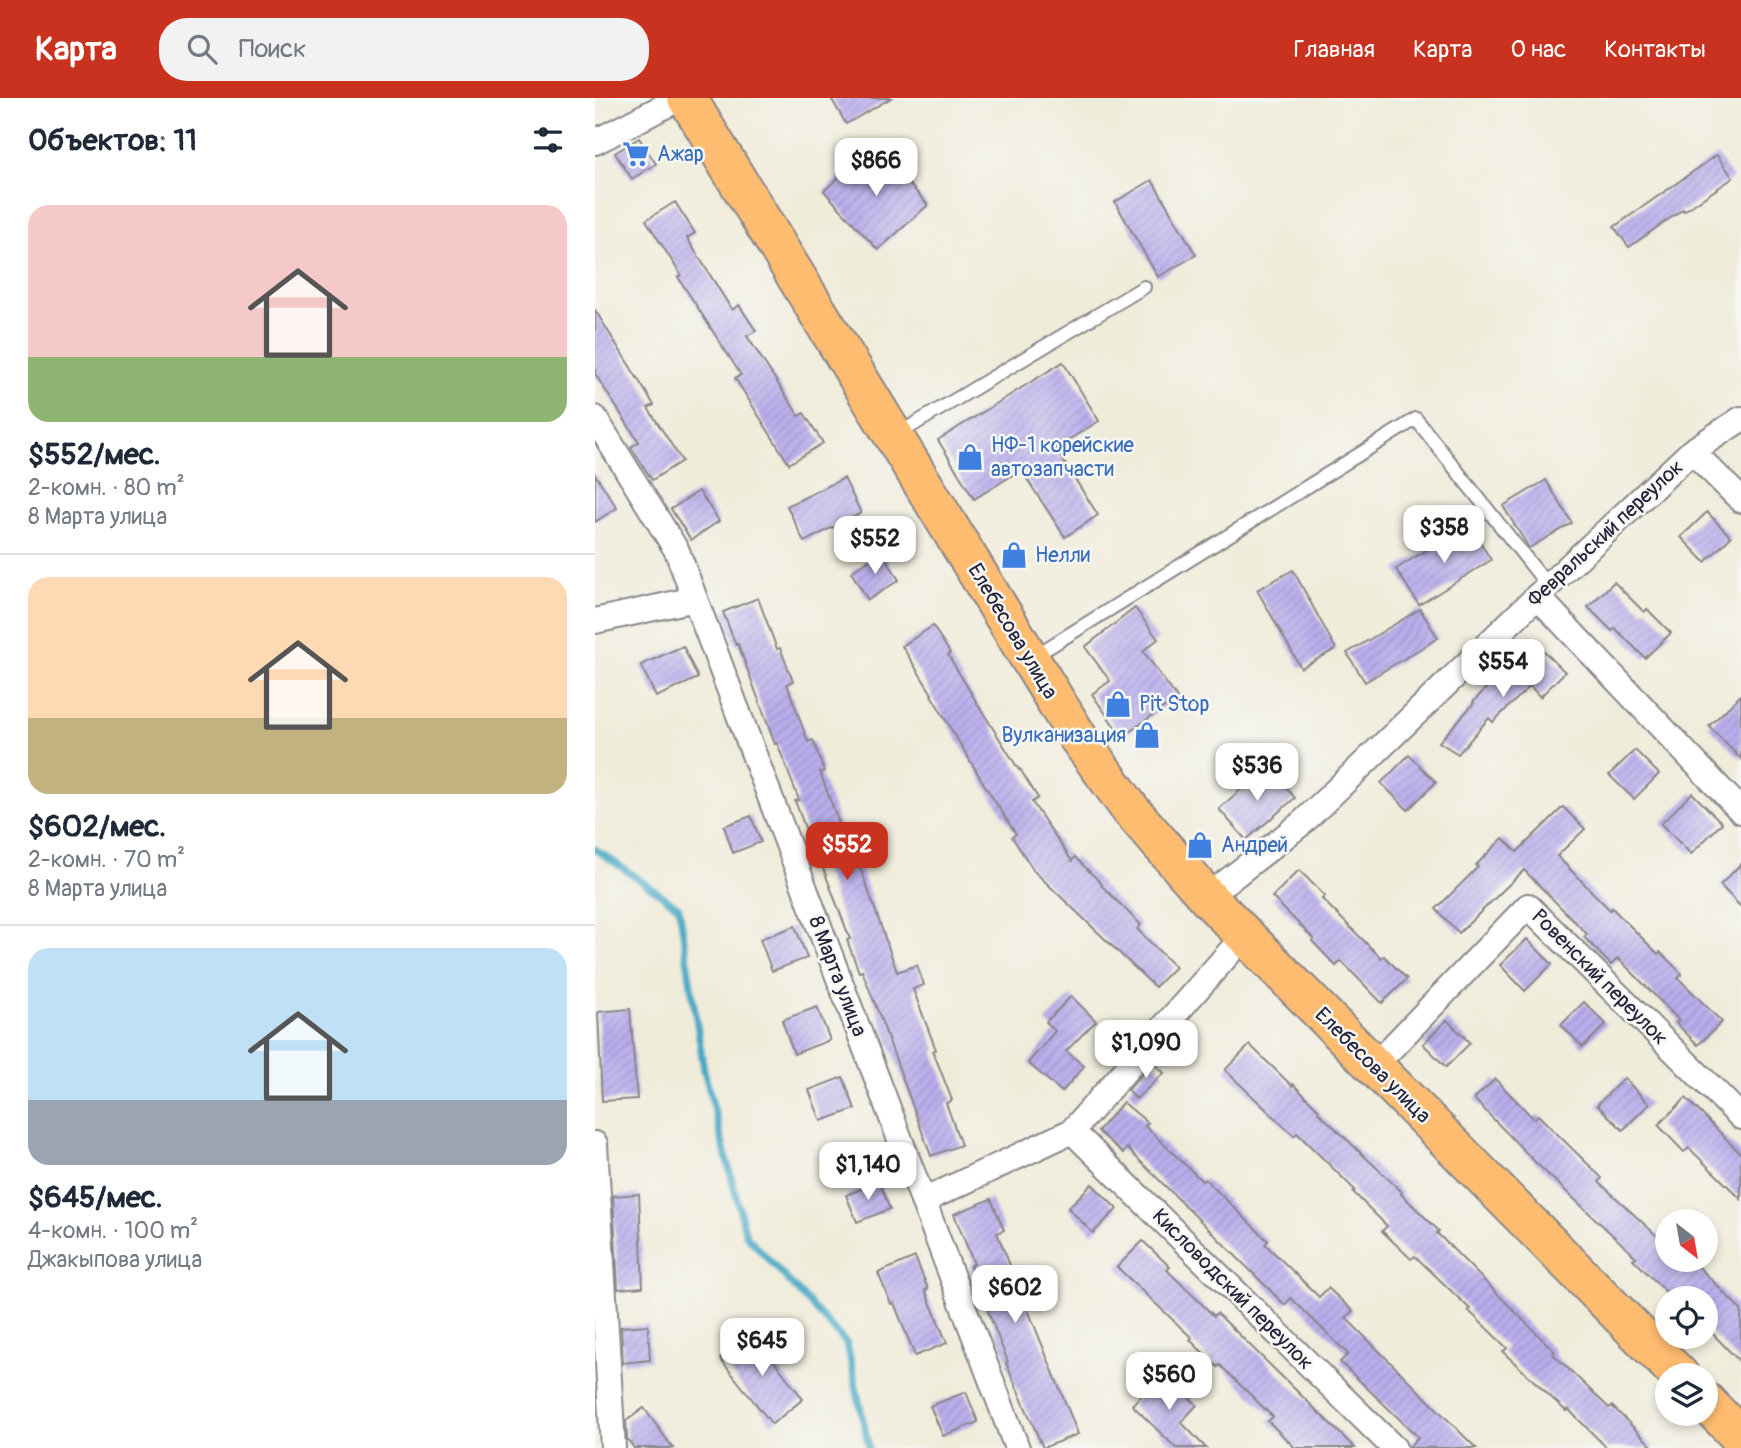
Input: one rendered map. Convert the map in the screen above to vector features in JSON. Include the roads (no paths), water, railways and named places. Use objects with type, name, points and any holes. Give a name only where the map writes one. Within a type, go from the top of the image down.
[{"type":"main road","name":"Елебесова улица","points":[[687,98],[1077,736],[1130,809],[1207,897],[1667,1363]]},
{"type":"main road","points":[[1718,1417],[1736,1440]]},
{"type":"street","points":[[595,142],[680,98]]},
{"type":"street","name":"8 Марта улица","points":[[595,418],[677,551],[1017,1448]]},
{"type":"street","name":"Февральский переулок","points":[[1207,897],[1302,823],[1692,451],[1741,419]]},
{"type":"street","points":[[1692,451],[1741,500]]},
{"type":"street","points":[[1543,591],[1737,798]]},
{"type":"street","points":[[595,621],[695,600]]},
{"type":"street","name":"Ровенский переулок","points":[[1374,1066],[1528,905],[1741,1117]]},
{"type":"street","points":[[923,1200],[1072,1131],[1245,935]]},
{"type":"street","name":"Кисловодский переулок","points":[[1072,1131],[1394,1448]]},
{"type":"street","points":[[595,1144],[613,1448]]},
{"type":"lane","points":[[894,436],[1144,287]]},
{"type":"lane","points":[[1030,659],[1416,419],[1543,591]]},
{"type":"waterway","points":[[595,849],[679,907],[704,1070],[746,1235],[847,1344],[869,1448]]},
{"type":"place","name":"Ажар","points":[[636,154]]},
{"type":"place","name":"НФ-1 корейские автозапчасти","points":[[970,457]]},
{"type":"place","name":"Нелли","points":[[1014,555]]},
{"type":"place","name":"Pit Stop","points":[[1118,704]]},
{"type":"place","name":"Вулканизация","points":[[1147,735]]},
{"type":"place","name":"Андрей","points":[[1200,845]]}]
